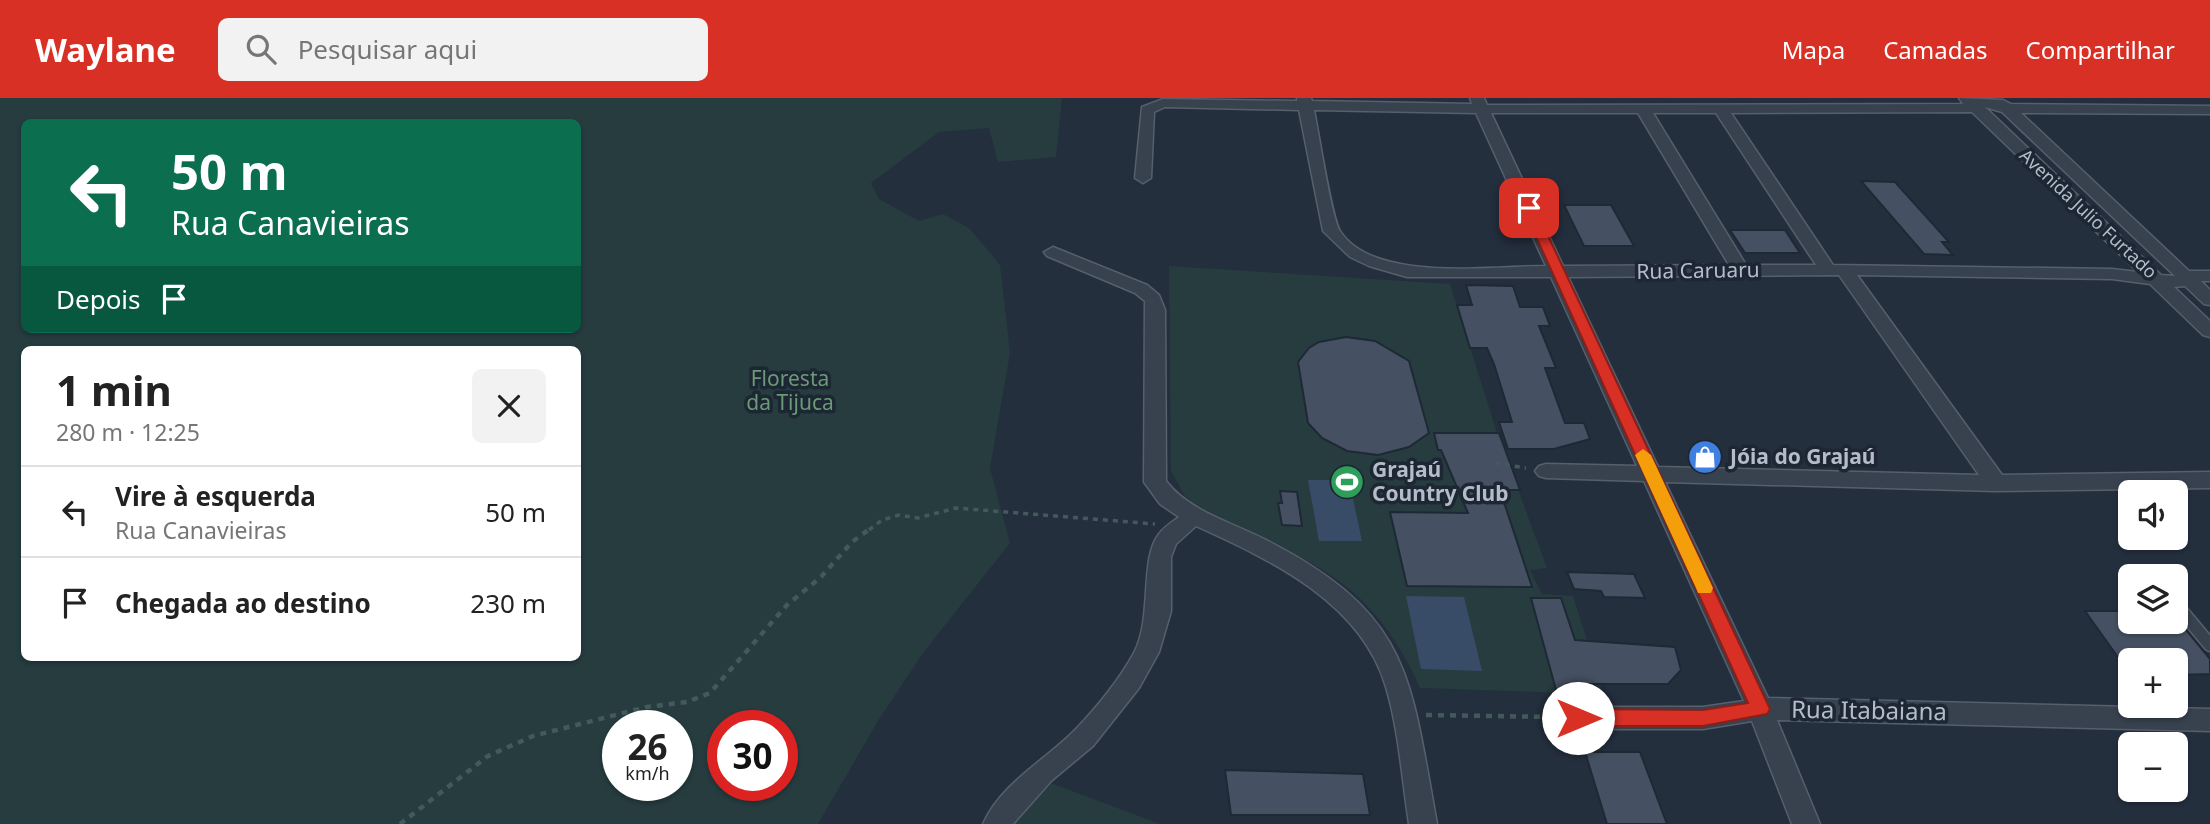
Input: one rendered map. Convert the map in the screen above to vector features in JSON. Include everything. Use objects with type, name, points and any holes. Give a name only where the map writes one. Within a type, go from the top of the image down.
[{"type":"street","points":[[1143,178],[1147,110],[1163,103],[1304,101],[1643,108],[1973,106],[2007,118],[2004,106],[2209,111]]},
{"type":"street","name":"Rua Caruaru","points":[[1304,101],[1331,232],[1351,251],[1407,272],[2148,271],[2178,282],[2183,272],[2210,276]]},
{"type":"street","points":[[1479,103],[1760,709],[1806,824]]},
{"type":"street","name":"Avenida Julio Furtado","points":[[1973,106],[2210,331]]},
{"type":"street","name":"Avenida Julio Furtado","points":[[2004,106],[2210,300]]},
{"type":"street","points":[[1643,108],[1741,271]]},
{"type":"street","points":[[1720,108],[1836,271],[1996,483]]},
{"type":"street","points":[[1053,252],[1141,289],[1153,299],[1156,310],[1155,482],[1168,499],[1188,521],[1261,545],[1317,579],[1349,607],[1374,635],[1394,672],[1423,824]]},
{"type":"street","points":[[1546,471],[1996,483],[2210,481]]},
{"type":"street","points":[[997,824],[1010,805],[1042,773],[1084,738],[1130,681],[1147,652],[1159,611],[1160,557],[1167,539],[1188,521]]},
{"type":"street","name":"Rua Itabaiana","points":[[1578,718],[1703,718],[1760,709],[2210,720]]},
{"type":"lane","points":[[2188,619],[2210,645]]},
{"type":"path","points":[[1495,463],[1546,471]]},
{"type":"path","points":[[400,824],[488,757],[533,736],[647,707],[687,702],[710,693],[723,682],[788,605],[821,577],[852,542],[882,520],[899,515],[918,518],[956,508],[1188,521]]},
{"type":"path","points":[[1403,715],[1578,718]]},
{"type":"green space","name":"Floresta da Tijuca","points":[[0,98],[1062,98],[1056,157],[998,162],[989,128],[939,132],[871,183],[879,199],[919,221],[943,214],[969,228],[1000,265],[1010,353],[990,468],[1010,543],[923,653],[878,721],[818,824],[0,824]]},
{"type":"green space","name":"Grajaú Country Club","points":[[1169,266],[1450,284],[1498,436],[1547,568],[1530,570],[1542,594],[1573,596],[1604,694],[1420,688],[1387,629],[1359,597],[1342,583],[1303,559],[1242,532],[1197,508],[1183,493],[1171,471]]},
{"type":"green space","points":[[1048,782],[1160,824],[1008,824]]},
{"type":"water","points":[[1308,480],[1349,480],[1362,541],[1319,541]]},
{"type":"water","points":[[1406,596],[1464,597],[1482,671],[1421,669]]},
{"type":"building","points":[[1861,181],[1895,182],[1949,242],[1942,242],[1953,255],[1924,254]]},
{"type":"building","points":[[1564,205],[1611,205],[1634,246],[1584,246]]},
{"type":"building","points":[[1730,230],[1785,230],[1800,253],[1745,253]]},
{"type":"building","points":[[1466,285],[1513,286],[1520,307],[1543,307],[1550,326],[1539,326],[1556,368],[1545,368],[1565,423],[1584,423],[1590,439],[1554,449],[1508,449],[1499,422],[1512,422],[1494,364],[1487,348],[1470,348],[1457,305],[1472,305]]},
{"type":"building","points":[[1346,337],[1375,341],[1409,361],[1429,433],[1409,447],[1378,455],[1347,451],[1322,438],[1308,423],[1298,362],[1309,348],[1319,342]]},
{"type":"building","points":[[1434,433],[1499,433],[1520,490],[1500,490],[1532,587],[1407,586],[1390,512],[1468,513],[1441,450],[1438,450]]},
{"type":"building","points":[[1280,491],[1297,492],[1302,526],[1282,525],[1278,503],[1282,503]]},
{"type":"building","points":[[1567,572],[1634,574],[1645,598],[1604,597],[1601,591],[1574,589]]},
{"type":"building","points":[[1531,598],[1561,598],[1575,640],[1675,647],[1681,670],[1668,684],[1590,684],[1592,690],[1556,690]]},
{"type":"building","points":[[2085,611],[2118,611],[2118,634],[2188,632],[2210,659],[2210,674],[2188,675],[2188,648],[2118,648],[2118,657]]},
{"type":"building","points":[[1585,752],[1640,752],[1667,824],[1607,824]]},
{"type":"building","points":[[1225,770],[1363,774],[1370,815],[1231,815]]},
{"type":"slow traffic","points":[[1643,455],[1705,588]]},
{"type":"place","name":"Jóia do Grajaú","points":[[1705,457]]},
{"type":"place","name":"Grajaú Country Club","points":[[1347,482]]},
{"type":"route","points":[[1529,208],[1760,709],[1703,718],[1578,718]]}]
